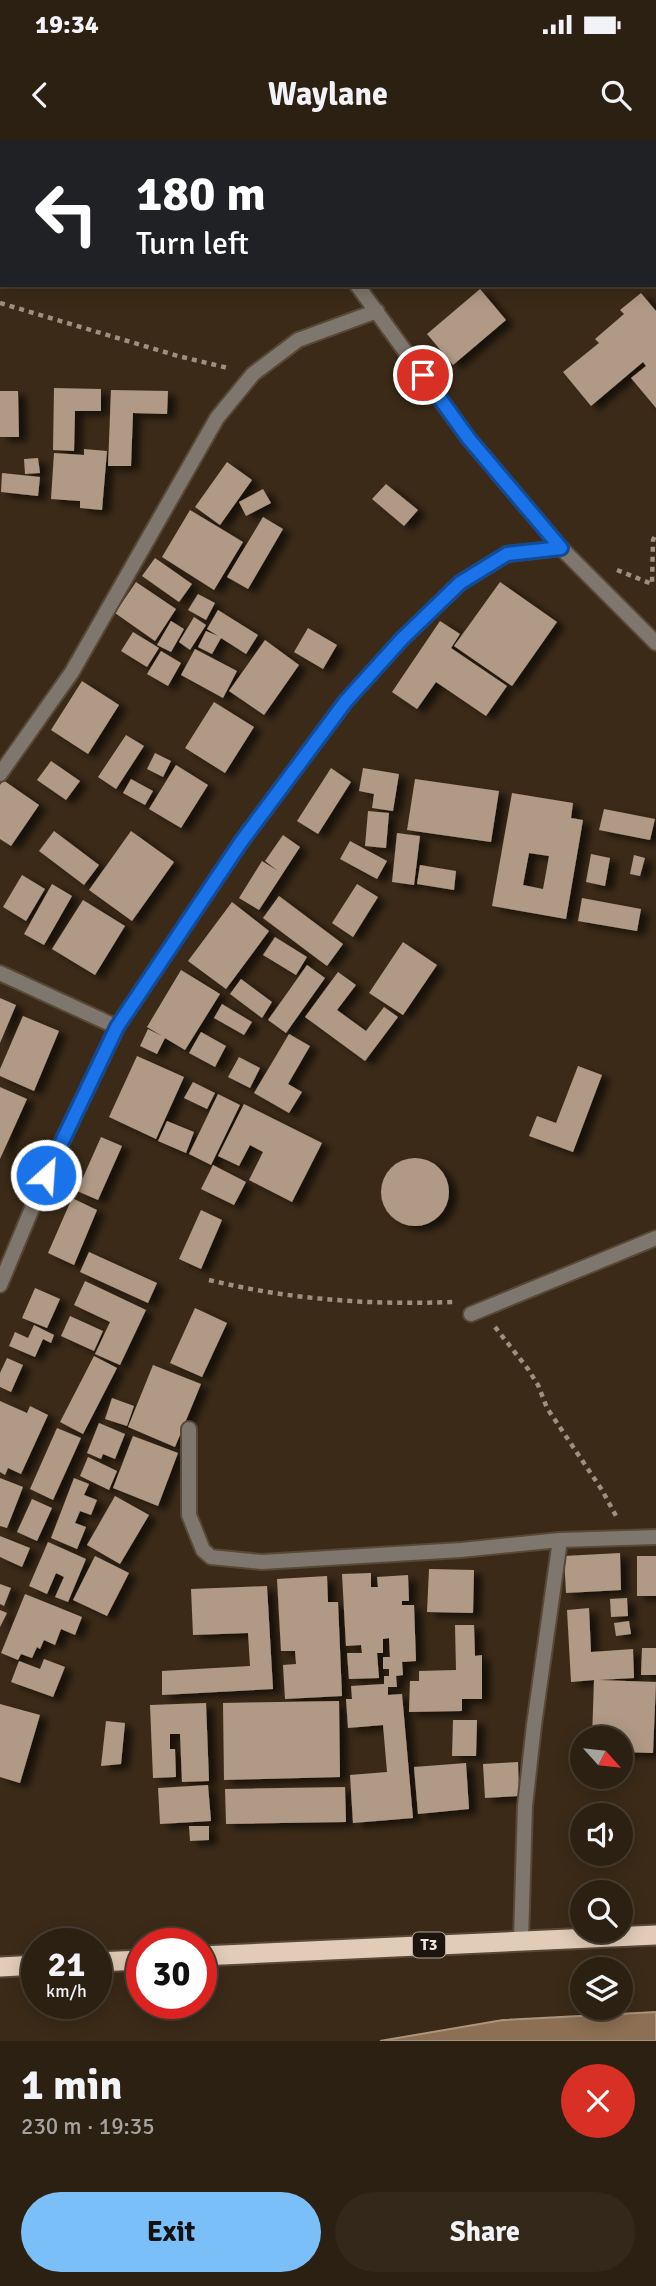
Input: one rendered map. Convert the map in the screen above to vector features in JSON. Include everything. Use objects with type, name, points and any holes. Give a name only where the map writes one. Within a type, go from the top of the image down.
[{"type":"highway","name":"T3","points":[[217,1955],[656,1935]]},
{"type":"highway","points":[[0,1967],[21,1966]]},
{"type":"street","points":[[359,287],[469,439],[561,548],[656,643]]},
{"type":"street","points":[[0,774],[72,672],[217,418],[253,374],[298,340],[377,311]]},
{"type":"street","points":[[0,1285],[46,1175],[117,1027],[241,842],[346,701],[402,639],[460,583],[507,554],[561,548]]},
{"type":"street","points":[[0,973],[117,1027]]},
{"type":"street","points":[[471,1314],[656,1238]]},
{"type":"street","points":[[189,1430],[189,1515],[203,1550],[212,1557],[262,1562],[461,1550],[560,1540],[656,1537]]},
{"type":"street","points":[[521,1940],[525,1806],[560,1540]]},
{"type":"path","points":[[0,303],[178,356],[253,374]]},
{"type":"path","points":[[607,566],[652,584],[653,540],[656,534]]},
{"type":"path","points":[[209,1280],[280,1296],[342,1302],[463,1302],[471,1314],[494,1326],[528,1369],[547,1408],[602,1490],[628,1539]]},
{"type":"shaded area","points":[[656,2012],[656,2041],[380,2041],[503,2020],[570,2016],[570,2020],[633,2020],[633,2013]]},
{"type":"building","points":[[480,289],[506,320],[453,365],[427,334]]},
{"type":"building","points":[[641,293],[656,311],[656,408],[631,378],[646,366],[643,362],[591,406],[563,372],[599,343],[595,339],[624,314],[620,310]]},
{"type":"building","points":[[54,388],[101,389],[101,411],[75,411],[74,451],[53,450]]},
{"type":"building","points":[[111,390],[168,391],[167,414],[133,413],[131,466],[108,466]]},
{"type":"building","points":[[0,391],[18,391],[19,437],[0,437]]},
{"type":"building","points":[[84,449],[107,451],[102,510],[80,508],[80,501],[51,499],[54,453],[84,455]]},
{"type":"building","points":[[38,458],[40,473],[25,474],[24,459]]},
{"type":"building","points":[[227,462],[252,480],[220,525],[195,507]]},
{"type":"building","points":[[2,473],[40,477],[38,496],[1,492]]},
{"type":"building","points":[[386,484],[418,510],[404,526],[372,499]]},
{"type":"building","points":[[263,489],[271,503],[246,516],[239,502]]},
{"type":"building","points":[[190,510],[243,542],[214,590],[162,557]]},
{"type":"building","points":[[263,517],[283,529],[248,589],[227,577]]},
{"type":"building","points":[[155,558],[192,584],[179,602],[142,576]]},
{"type":"building","points":[[136,582],[176,609],[155,641],[115,613]]},
{"type":"building","points":[[500,582],[557,622],[512,686],[454,646]]},
{"type":"building","points":[[198,594],[215,603],[206,620],[188,610]]},
{"type":"building","points":[[218,610],[258,635],[246,654],[221,638],[212,654],[198,647],[206,631],[218,636],[207,629]]},
{"type":"building","points":[[194,617],[206,625],[190,650],[179,642]]},
{"type":"building","points":[[171,621],[184,629],[171,652],[157,645]]},
{"type":"building","points":[[440,621],[460,634],[451,648],[507,686],[486,716],[436,682],[417,709],[392,692]]},
{"type":"building","points":[[308,628],[337,645],[323,669],[294,652]]},
{"type":"building","points":[[133,632],[159,648],[147,667],[121,651]]},
{"type":"building","points":[[265,640],[299,665],[264,715],[229,691]]},
{"type":"building","points":[[195,649],[237,671],[223,698],[181,675]]},
{"type":"building","points":[[161,651],[181,663],[168,686],[147,674]]},
{"type":"building","points":[[82,681],[119,705],[88,754],[51,730]]},
{"type":"building","points":[[214,702],[254,727],[225,773],[185,748]]},
{"type":"building","points":[[126,735],[144,746],[116,789],[98,777]]},
{"type":"building","points":[[155,753],[171,761],[163,777],[147,769]]},
{"type":"building","points":[[51,761],[80,781],[66,800],[37,780]]},
{"type":"building","points":[[176,765],[208,785],[181,828],[149,809]]},
{"type":"building","points":[[331,768],[351,782],[318,834],[297,821]]},
{"type":"building","points":[[363,768],[399,774],[393,811],[372,808],[374,794],[359,791]]},
{"type":"building","points":[[131,779],[153,791],[145,805],[123,793]]},
{"type":"building","points":[[415,779],[499,791],[491,842],[407,830]]},
{"type":"building","points":[[3,780],[39,805],[11,846],[0,839],[0,785]]},
{"type":"building","points":[[512,793],[573,803],[571,818],[583,820],[566,919],[492,906]],"holes":[[[529,853],[549,856],[543,889],[523,885]]]},
{"type":"building","points":[[604,809],[655,819],[650,840],[599,830]]},
{"type":"building","points":[[368,811],[389,813],[386,848],[365,846]]},
{"type":"building","points":[[54,831],[99,865],[84,885],[39,851]]},
{"type":"building","points":[[131,831],[174,862],[132,921],[89,890]]},
{"type":"building","points":[[397,833],[420,836],[414,885],[392,882]]},
{"type":"building","points":[[283,835],[300,847],[259,910],[239,898],[262,861],[278,871],[265,861]]},
{"type":"building","points":[[350,841],[387,861],[377,879],[340,859]]},
{"type":"building","points":[[591,854],[610,858],[605,886],[586,882]]},
{"type":"building","points":[[634,855],[645,858],[640,876],[630,874]]},
{"type":"building","points":[[420,865],[456,871],[454,890],[417,884]]},
{"type":"building","points":[[22,875],[45,889],[26,921],[3,907]]},
{"type":"building","points":[[52,884],[72,896],[44,945],[24,934]]},
{"type":"building","points":[[357,884],[378,897],[353,937],[332,923]]},
{"type":"building","points":[[279,896],[343,944],[327,966],[263,918]]},
{"type":"building","points":[[582,898],[641,909],[637,931],[578,921]]},
{"type":"building","points":[[83,900],[125,926],[95,975],[52,949]]},
{"type":"building","points":[[232,902],[269,931],[226,989],[188,961]]},
{"type":"building","points":[[275,937],[307,957],[296,975],[263,955]]},
{"type":"building","points":[[403,942],[437,965],[403,1015],[369,993]]},
{"type":"building","points":[[307,965],[325,978],[286,1033],[268,1020]]},
{"type":"building","points":[[181,970],[220,994],[185,1050],[165,1038],[157,1054],[140,1046],[148,1029],[162,1036],[147,1027]]},
{"type":"building","points":[[338,972],[356,985],[337,1010],[366,1031],[384,1007],[398,1017],[365,1061],[305,1017]]},
{"type":"building","points":[[241,979],[272,1002],[262,1018],[230,994]]},
{"type":"building","points":[[0,998],[16,1005],[0,1043]]},
{"type":"building","points":[[222,1004],[252,1022],[244,1035],[214,1018]]},
{"type":"building","points":[[23,1016],[59,1031],[34,1091],[0,1076],[0,1069]]},
{"type":"building","points":[[201,1032],[226,1046],[215,1067],[189,1053]]},
{"type":"building","points":[[289,1034],[310,1046],[288,1084],[302,1092],[289,1113],[254,1093]]},
{"type":"building","points":[[137,1056],[184,1077],[156,1139],[109,1117]]},
{"type":"building","points":[[239,1057],[260,1068],[250,1088],[228,1077]]},
{"type":"building","points":[[578,1066],[602,1075],[573,1152],[529,1136],[537,1116],[556,1123]]},
{"type":"building","points":[[193,1082],[215,1093],[207,1109],[184,1098]]},
{"type":"building","points":[[0,1087],[27,1099],[0,1159]]},
{"type":"building","points":[[218,1094],[240,1105],[211,1165],[189,1154]]},
{"type":"building","points":[[244,1104],[322,1143],[292,1202],[249,1180],[263,1152],[250,1145],[239,1166],[218,1156]]},
{"type":"building","points":[[167,1121],[194,1132],[186,1153],[158,1141]]},
{"type":"building","points":[[101,1137],[122,1146],[98,1200],[77,1191]]},
{"type":"building","points":[[422,1158],[443,1173],[449,1185],[447,1205],[439,1216],[422,1226],[408,1226],[391,1216],[383,1205],[381,1185],[391,1168],[402,1160]]},
{"type":"building","points":[[213,1165],[246,1182],[234,1205],[201,1189]]},
{"type":"building","points":[[72,1198],[97,1210],[74,1265],[48,1253]]},
{"type":"building","points":[[201,1210],[222,1220],[201,1269],[179,1259]]},
{"type":"building","points":[[89,1252],[157,1283],[148,1303],[80,1272]]},
{"type":"building","points":[[85,1281],[146,1310],[120,1365],[95,1354],[110,1322],[74,1305]]},
{"type":"building","points":[[35,1288],[60,1299],[47,1328],[22,1318]]},
{"type":"building","points":[[195,1308],[227,1323],[202,1377],[170,1363]]},
{"type":"building","points":[[70,1316],[103,1331],[94,1351],[61,1336]]},
{"type":"building","points":[[34,1325],[54,1335],[51,1343],[43,1339],[35,1357],[9,1346],[15,1332],[28,1338]]},
{"type":"building","points":[[94,1356],[117,1368],[83,1434],[60,1422]]},
{"type":"building","points":[[7,1358],[23,1365],[11,1392],[0,1387],[0,1373]]},
{"type":"building","points":[[153,1365],[201,1384],[175,1447],[128,1427]]},
{"type":"building","points":[[112,1398],[134,1406],[127,1426],[105,1419]]},
{"type":"building","points":[[0,1401],[27,1413],[30,1406],[48,1415],[21,1474],[8,1468],[5,1475],[0,1472]]},
{"type":"building","points":[[99,1423],[125,1434],[115,1459],[103,1454],[101,1459],[87,1453]]},
{"type":"building","points":[[57,1428],[81,1438],[53,1500],[30,1489]]},
{"type":"building","points":[[133,1436],[178,1453],[158,1506],[113,1488]]},
{"type":"building","points":[[88,1457],[117,1471],[109,1490],[80,1476]]},
{"type":"building","points":[[0,1478],[23,1487],[7,1528],[0,1526]]},
{"type":"building","points":[[74,1478],[89,1484],[84,1495],[97,1500],[91,1515],[80,1511],[75,1523],[86,1527],[77,1549],[51,1538]]},
{"type":"building","points":[[115,1496],[149,1515],[120,1564],[87,1545]]},
{"type":"building","points":[[32,1499],[52,1508],[37,1541],[17,1532]]},
{"type":"building","points":[[0,1536],[30,1548],[22,1567],[0,1557]]},
{"type":"building","points":[[48,1542],[86,1559],[68,1602],[55,1597],[64,1577],[56,1573],[47,1594],[29,1586]]},
{"type":"building","points":[[620,1553],[621,1590],[566,1593],[564,1556]]},
{"type":"building","points":[[95,1556],[129,1573],[107,1616],[73,1600]]},
{"type":"building","points":[[637,1556],[656,1556],[656,1596],[637,1596]]},
{"type":"building","points":[[429,1569],[474,1570],[473,1613],[427,1612]]},
{"type":"building","points":[[371,1573],[371,1587],[378,1587],[377,1577],[408,1575],[409,1601],[402,1601],[402,1605],[414,1605],[416,1661],[402,1662],[403,1675],[396,1676],[397,1687],[388,1687],[388,1695],[402,1694],[413,1818],[353,1823],[350,1775],[387,1772],[383,1725],[348,1728],[346,1699],[352,1699],[351,1686],[384,1684],[384,1676],[389,1676],[389,1669],[383,1669],[383,1657],[390,1657],[389,1638],[383,1639],[383,1653],[377,1653],[379,1678],[349,1679],[347,1653],[362,1653],[361,1645],[346,1646],[342,1574]]},
{"type":"building","points":[[327,1576],[328,1602],[338,1602],[342,1696],[285,1699],[283,1665],[296,1664],[295,1651],[281,1651],[277,1579]]},
{"type":"building","points":[[0,1584],[11,1588],[4,1606],[0,1604]]},
{"type":"building","points":[[267,1586],[273,1689],[162,1695],[162,1671],[250,1666],[248,1633],[193,1635],[191,1589]]},
{"type":"building","points":[[25,1594],[82,1617],[75,1635],[61,1629],[55,1645],[44,1640],[32,1658],[21,1654],[18,1660],[1,1653]]},
{"type":"building","points":[[627,1598],[628,1616],[611,1617],[610,1599]]},
{"type":"building","points":[[589,1608],[591,1652],[633,1649],[634,1678],[598,1680],[656,1682],[653,1753],[634,1752],[634,1726],[592,1726],[594,1680],[571,1682],[567,1610]]},
{"type":"building","points":[[0,1610],[7,1613],[0,1627]]},
{"type":"building","points":[[629,1621],[631,1634],[616,1636],[614,1623]]},
{"type":"building","points":[[455,1625],[474,1625],[475,1656],[482,1655],[482,1699],[462,1699],[462,1711],[409,1712],[410,1681],[419,1681],[419,1671],[456,1670]]},
{"type":"building","points":[[642,1648],[656,1648],[656,1675],[641,1675]]},
{"type":"building","points":[[44,1659],[65,1667],[53,1697],[11,1682],[19,1661],[40,1669]]},
{"type":"building","points":[[339,1701],[340,1777],[224,1780],[223,1703]]},
{"type":"building","points":[[206,1703],[209,1781],[182,1782],[180,1734],[170,1734],[170,1749],[175,1749],[176,1777],[153,1778],[150,1705]]},
{"type":"building","points":[[0,1704],[40,1715],[20,1783],[0,1777]]},
{"type":"building","points":[[453,1720],[477,1720],[476,1756],[452,1756]]},
{"type":"building","points":[[106,1721],[125,1723],[121,1764],[101,1766]]},
{"type":"building","points":[[518,1762],[519,1796],[485,1798],[483,1764]]},
{"type":"building","points":[[466,1763],[469,1809],[418,1814],[414,1767]]},
{"type":"building","points":[[208,1785],[211,1821],[160,1824],[158,1788]]},
{"type":"building","points":[[345,1787],[346,1822],[226,1824],[225,1789]]},
{"type":"building","points":[[189,1826],[209,1826],[209,1840],[190,1841]]},
{"type":"route","points":[[46,1175],[117,1027],[241,842],[346,701],[402,639],[460,583],[507,554],[561,548],[469,439],[423,375]]}]
